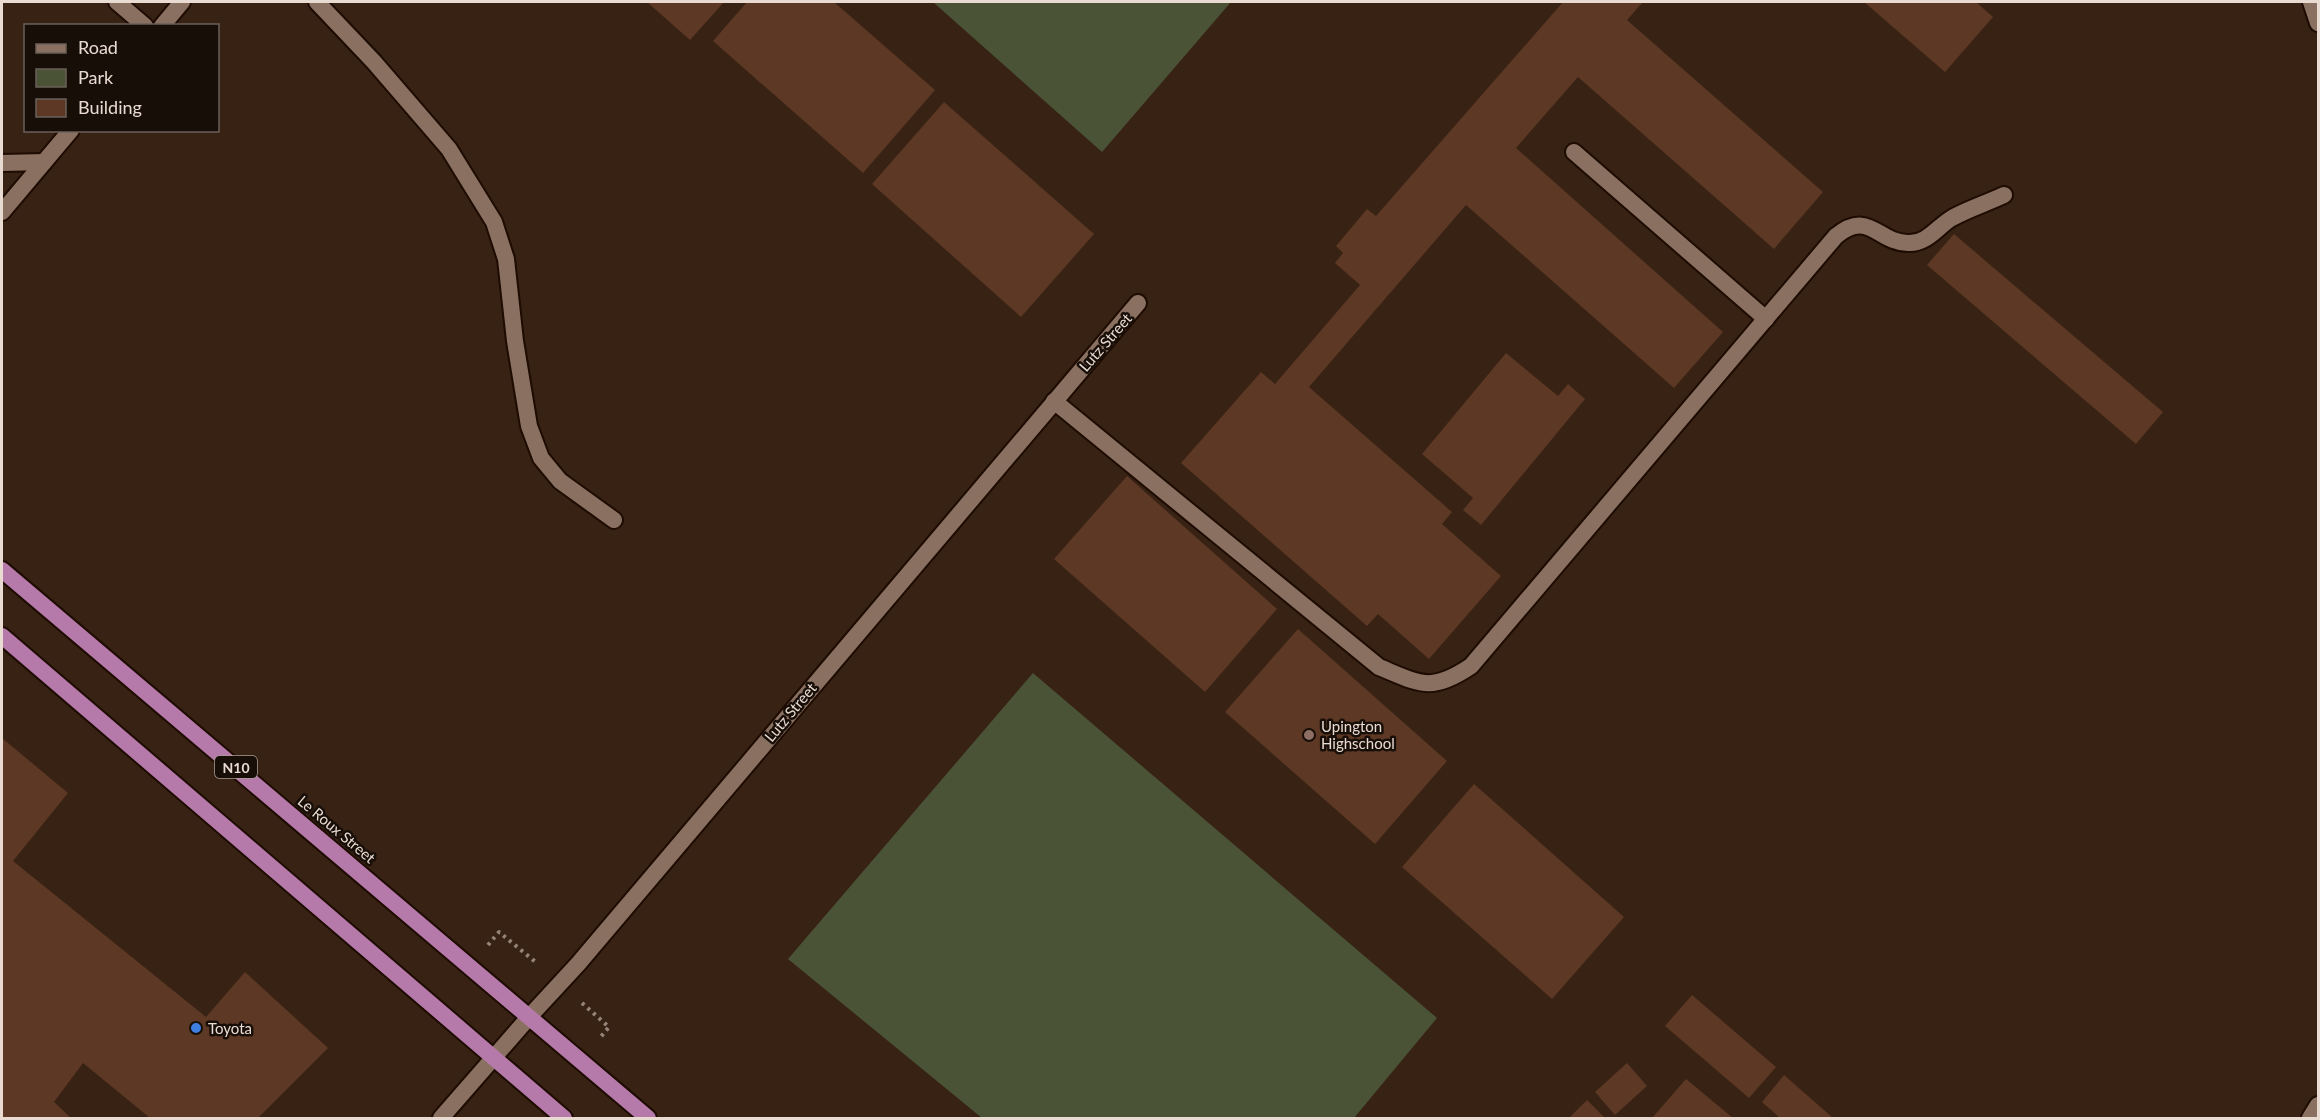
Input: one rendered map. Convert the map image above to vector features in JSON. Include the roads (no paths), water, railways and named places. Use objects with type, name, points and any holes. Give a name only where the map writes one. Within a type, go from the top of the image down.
[{"type":"highway","name":"Le Roux Street","points":[[2,570],[530,1016],[648,1119]]},
{"type":"highway","points":[[2,636],[564,1119]]},
{"type":"street","points":[[117,2],[143,24]]},
{"type":"street","points":[[164,24],[182,2]]},
{"type":"street","points":[[317,2],[374,62],[450,150],[494,222],[506,259],[515,341],[529,426],[541,458],[560,481],[614,520]]},
{"type":"street","points":[[2311,2],[2319,23]]},
{"type":"street","points":[[2,212],[69,132]]},
{"type":"street","points":[[1574,152],[1766,319]]},
{"type":"street","points":[[2,163],[44,162]]},
{"type":"street","points":[[1054,401],[1379,668],[1423,685],[1450,680],[1471,666],[1836,236],[1848,226],[1860,225],[1885,234],[1896,242],[1917,243],[1925,240],[1953,218],[2004,195]]},
{"type":"street","name":"Lutz Street","points":[[441,1119],[578,964],[1138,303]]},
{"type":"street","points":[[2310,1119],[2319,1105]]},
{"type":"place","name":"Upington Highschool","points":[[1309,735]]},
{"type":"place","name":"Toyota","points":[[196,1028]]}]
